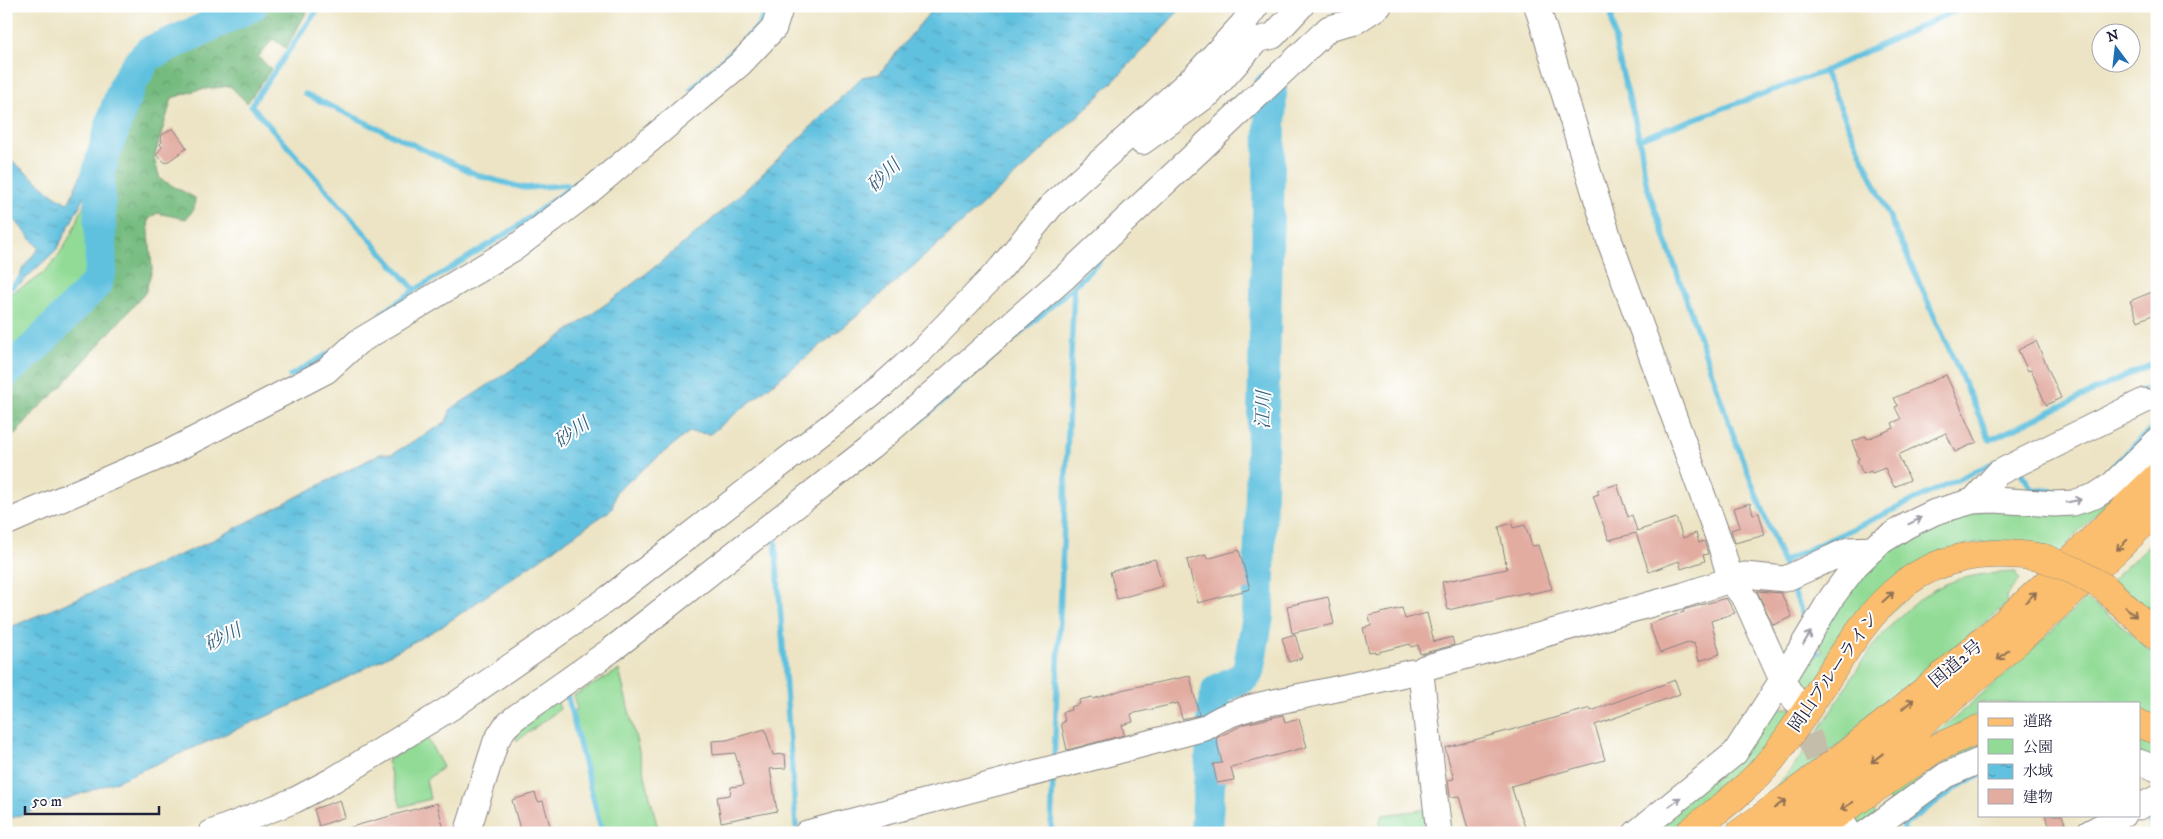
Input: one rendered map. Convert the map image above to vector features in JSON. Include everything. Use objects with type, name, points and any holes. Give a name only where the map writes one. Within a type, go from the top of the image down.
[{"type":"main road","name":"国道2号","points":[[1740,833],[1786,800],[1891,718],[1976,648],[2157,477]]},
{"type":"main road","name":"国道2号","points":[[1781,833],[1907,735],[1995,661],[2098,569],[2157,510]]},
{"type":"main road","name":"岡山ブルーライン","points":[[1688,833],[1746,787],[1770,761],[1794,729],[1854,636],[1886,597],[1926,568],[1980,554],[2015,553],[2044,558],[2075,571],[2105,588],[2157,636]]},
{"type":"main road","points":[[2140,724],[2157,730]]},
{"type":"main road","points":[[1808,833],[1936,748],[1978,729]]},
{"type":"street","points":[[6,523],[27,508],[170,452],[326,371],[358,342],[516,247],[592,189],[740,64],[774,28],[781,6]]},
{"type":"street","points":[[211,833],[295,800],[380,753],[452,707],[609,598],[883,385],[922,350],[1001,268],[1050,206],[1196,75],[1242,25],[1256,6]]},
{"type":"street","points":[[1101,160],[1116,160],[1210,93],[1257,40],[1273,36],[1301,6]]},
{"type":"street","points":[[1536,6],[1610,242],[1719,540],[1731,581],[1746,600],[1789,690]]},
{"type":"street","points":[[467,833],[496,740],[516,717],[610,651],[871,448],[1065,277],[1330,28],[1356,21],[1374,8]]},
{"type":"street","points":[[1973,501],[1998,473],[2144,401]]},
{"type":"street","points":[[1636,833],[1734,753],[1789,690],[1832,597],[1856,565],[1873,549],[1908,525],[1935,512],[1973,501],[1994,500],[2054,504],[2073,502],[2095,496],[2112,485],[2157,442]]},
{"type":"street","points":[[1438,833],[1421,674],[1424,668],[1751,574],[1789,577],[1849,550],[1873,549]]},
{"type":"street","points":[[807,833],[1205,728],[1234,713],[1266,704],[1413,672],[1421,674]]},
{"type":"street","points":[[1853,831],[1946,774],[1978,761]]},
{"type":"street","points":[[2140,762],[2157,769]]},
{"type":"street","points":[[2140,806],[2157,798]]},
{"type":"street","points":[[2089,833],[2121,816]]},
{"type":"green space","points":[[258,6],[310,6],[286,48],[273,39],[258,57],[271,69],[247,103],[230,86],[197,90],[172,98],[154,158],[160,179],[195,198],[194,209],[186,219],[157,213],[148,220],[152,270],[145,293],[59,389],[32,414],[16,434],[6,438],[6,380],[36,353],[99,286],[107,255],[106,179],[108,161],[141,74],[153,58],[253,11]]},
{"type":"green space","points":[[91,185],[95,186],[97,267],[93,281],[6,368],[6,297],[38,277],[51,265],[72,232]]},
{"type":"green space","points":[[2116,493],[2060,552],[2033,546],[1998,542],[1959,546],[1808,692],[1796,675],[1810,649],[1814,657],[1823,652],[1817,638],[1866,563],[1941,516]]},
{"type":"green space","points":[[2157,538],[2157,622],[2111,581]]},
{"type":"green space","points":[[2016,572],[2016,576],[2020,579],[2006,596],[2007,604],[1836,747],[1764,799],[1797,762],[1871,649],[1907,609],[1939,587],[1960,579],[1994,573]]},
{"type":"green space","points":[[2085,599],[2095,605],[2114,619],[2157,658],[2157,720],[2140,715],[2140,702],[1978,702],[1978,723],[1889,769],[1941,729],[2038,644]]},
{"type":"green space","points":[[619,670],[659,833],[638,831],[602,833],[572,713],[577,709],[573,696]]},
{"type":"green space","points":[[555,694],[560,709],[517,741],[513,727]]},
{"type":"green space","points":[[1777,708],[1794,708],[1750,766],[1729,787],[1671,833],[1651,833]]},
{"type":"green space","points":[[2140,734],[2157,741],[2157,763],[2140,756]]},
{"type":"green space","points":[[426,736],[443,767],[426,780],[430,799],[401,807],[387,761]]},
{"type":"green space","points":[[1978,742],[1978,753],[1890,804],[1887,795],[1924,769]]},
{"type":"green space","points":[[1872,805],[1876,816],[1858,826],[1851,818]]},
{"type":"green space","points":[[1429,809],[1431,833],[1381,833],[1380,820],[1383,815]]},
{"type":"water","name":"砂川","points":[[935,6],[1183,6],[1112,83],[1029,163],[856,317],[710,434],[689,432],[616,491],[612,509],[441,627],[362,670],[288,707],[112,783],[6,820],[6,629],[205,544],[380,454],[392,454],[446,422],[451,409],[518,366],[615,297],[728,206],[862,77],[879,74]]},
{"type":"water","points":[[6,156],[54,195],[67,203],[82,172],[87,173],[88,184],[80,205],[57,249],[20,284],[17,281],[23,268],[39,248],[6,210]]},
{"type":"building","points":[[173,128],[187,148],[166,163],[156,155],[162,147],[160,144],[162,142],[161,136]]},
{"type":"building","points":[[2157,290],[2157,313],[2138,321],[2130,301]]},
{"type":"building","points":[[2036,341],[2061,398],[2046,405],[2031,370],[2028,371],[2018,350]]},
{"type":"building","points":[[1946,375],[1977,442],[1955,452],[1946,433],[1898,455],[1910,480],[1894,487],[1885,468],[1863,474],[1852,442],[1866,436],[1867,439],[1894,428],[1892,423],[1901,419],[1895,407],[1898,406],[1894,398]]},
{"type":"building","points":[[1617,484],[1628,517],[1632,515],[1637,531],[1676,518],[1683,538],[1696,533],[1699,543],[1704,541],[1708,554],[1703,555],[1705,561],[1681,569],[1679,561],[1649,572],[1636,533],[1609,540],[1593,496],[1599,494],[1597,491]]},
{"type":"building","points":[[1750,503],[1753,514],[1759,513],[1765,535],[1735,543],[1731,530],[1740,527],[1734,508]]},
{"type":"building","points":[[1512,523],[1513,528],[1525,525],[1532,546],[1538,545],[1552,589],[1529,594],[1528,592],[1448,610],[1442,582],[1507,569],[1499,527]]},
{"type":"building","points":[[1239,550],[1250,589],[1198,603],[1187,560],[1206,555],[1207,559]]},
{"type":"building","points":[[1155,559],[1163,586],[1117,599],[1110,572]]},
{"type":"building","points":[[1757,591],[1781,593],[1792,617],[1773,625]]},
{"type":"building","points":[[1328,597],[1334,624],[1292,633],[1287,606]]},
{"type":"building","points":[[1726,598],[1735,613],[1711,621],[1720,654],[1699,661],[1694,643],[1692,644],[1691,642],[1660,653],[1649,624],[1684,612],[1683,610]]},
{"type":"building","points":[[1402,608],[1405,619],[1427,613],[1434,642],[1452,637],[1454,645],[1420,654],[1418,645],[1411,647],[1410,644],[1375,653],[1375,651],[1369,652],[1363,628],[1371,626],[1369,616]]},
{"type":"building","points":[[1295,634],[1302,658],[1289,662],[1282,638]]},
{"type":"building","points":[[1190,676],[1199,715],[1182,719],[1178,703],[1131,714],[1133,722],[1122,725],[1124,735],[1067,750],[1061,723],[1065,722],[1063,712],[1071,710],[1070,707],[1080,704],[1079,700],[1092,697],[1093,699],[1125,689]]},
{"type":"building","points":[[1675,680],[1680,694],[1595,725],[1605,760],[1511,786],[1527,833],[1469,833],[1459,796],[1450,797],[1448,780],[1454,779],[1445,748],[1591,708],[1591,711]]},
{"type":"building","points":[[1283,715],[1285,723],[1299,719],[1307,747],[1231,767],[1234,780],[1217,783],[1213,764],[1222,763],[1216,738],[1245,724]]},
{"type":"building","points":[[765,729],[773,755],[785,754],[786,768],[770,769],[777,811],[721,822],[717,797],[730,795],[731,787],[744,785],[735,753],[713,755],[712,741],[727,740]]},
{"type":"building","points":[[535,793],[538,802],[543,801],[552,833],[521,833],[512,800]]},
{"type":"building","points":[[340,800],[345,817],[319,826],[314,809]]},
{"type":"building","points":[[437,803],[444,829],[429,833],[344,833],[344,829]]},
{"type":"building","points":[[2045,816],[2062,816],[2066,826],[2052,832]]},
{"type":"waterway","points":[[82,180],[106,97],[117,71],[125,59],[141,41],[224,6]]},
{"type":"waterway","points":[[6,372],[36,346],[96,284],[101,269],[99,179],[102,161],[130,85],[147,56],[251,6]]},
{"type":"waterway","points":[[320,6],[251,105],[415,290],[517,227],[606,161]]},
{"type":"waterway","points":[[691,89],[759,26],[767,6]]},
{"type":"waterway","points":[[1611,6],[1615,41],[1640,143],[1647,186],[1735,440],[1787,573]]},
{"type":"waterway","points":[[1639,139],[1820,73],[1965,6]]},
{"type":"waterway","points":[[1824,71],[1990,440],[2157,361]]},
{"type":"waterway","name":"江川","points":[[1212,714],[1217,691],[1248,672],[1258,616],[1271,90],[1269,87]]},
{"type":"waterway","points":[[305,94],[480,176],[524,188],[567,185],[570,188]]},
{"type":"waterway","points":[[1054,759],[1074,286],[1100,261]]},
{"type":"waterway","points":[[6,292],[22,277]]},
{"type":"waterway","points":[[914,426],[1074,286]]},
{"type":"waterway","points":[[381,314],[415,290]]},
{"type":"waterway","points":[[290,376],[330,353]]},
{"type":"waterway","points":[[2141,391],[2157,384]]},
{"type":"waterway","points":[[2105,474],[2157,423]]},
{"type":"waterway","points":[[1782,562],[1995,462]]},
{"type":"waterway","points":[[2019,470],[2032,489],[2064,492]]},
{"type":"waterway","points":[[775,537],[796,826]]},
{"type":"waterway","points":[[1791,584],[1805,620]]},
{"type":"waterway","points":[[1814,643],[1818,653]]},
{"type":"waterway","points":[[566,691],[602,833]]},
{"type":"waterway","name":"江川","points":[[1206,833],[1212,742]]},
{"type":"waterway","points":[[1051,833],[1053,775]]},
{"type":"waterway","points":[[1904,833],[1904,825],[1957,787],[1978,776]]},
{"type":"waterway","points":[[2145,812],[2155,833]]},
{"type":"tunnel","points":[[1795,700],[1830,788]]}]
